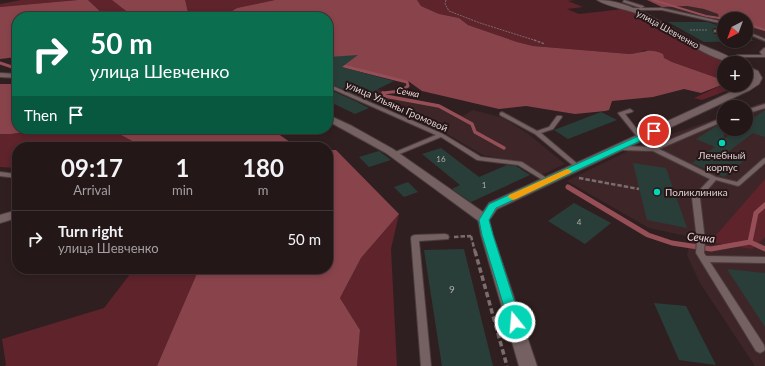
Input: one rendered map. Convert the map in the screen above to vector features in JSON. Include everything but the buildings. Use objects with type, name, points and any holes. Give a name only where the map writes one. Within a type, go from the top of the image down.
[{"type":"street","name":"улица Шевченко","points":[[598,0],[631,9],[645,15],[700,47],[720,56]]},
{"type":"street","points":[[753,72],[758,78],[756,82],[753,83]]},
{"type":"street","points":[[0,75],[12,76]]},
{"type":"street","points":[[484,220],[493,206],[735,92]]},
{"type":"street","points":[[333,120],[348,126],[395,154],[484,220],[487,235],[528,366]]},
{"type":"street","points":[[0,219],[12,215]]},
{"type":"lane","points":[[624,1],[644,8]]},
{"type":"lane","points":[[631,9],[644,8],[669,10],[717,21]]},
{"type":"lane","points":[[753,35],[765,40]]},
{"type":"lane","points":[[753,56],[765,56],[762,52],[765,49]]},
{"type":"lane","name":"улица Ульяны Громовой","points":[[333,87],[441,135],[479,159],[520,163],[548,181]]},
{"type":"lane","points":[[753,110],[765,106]]},
{"type":"lane","points":[[630,111],[621,113],[640,138]]},
{"type":"lane","points":[[502,114],[537,133],[578,167]]},
{"type":"lane","points":[[537,133],[551,128],[559,117]]},
{"type":"lane","points":[[619,148],[654,148],[717,122]]},
{"type":"lane","points":[[395,154],[441,135]]},
{"type":"lane","points":[[654,148],[714,178],[738,184],[765,160]]},
{"type":"lane","points":[[0,174],[12,175]]},
{"type":"lane","points":[[714,178],[696,198],[702,256],[760,348]]},
{"type":"lane","points":[[426,366],[415,238],[445,237]]},
{"type":"lane","points":[[702,256],[765,260]]},
{"type":"path","points":[[446,0],[445,4],[450,11],[465,16],[480,24],[545,44]]},
{"type":"path","points":[[690,30],[714,31]]},
{"type":"path","points":[[574,178],[640,189]]},
{"type":"path","points":[[445,237],[487,235]]},
{"type":"path","points":[[471,236],[507,366]]},
{"type":"shaded area","points":[[21,0],[78,0],[0,7],[0,4]]},
{"type":"shaded area","points":[[88,0],[275,0],[237,8],[230,12],[101,12]]},
{"type":"shaded area","points":[[88,0],[101,12],[12,12],[12,58],[0,59],[0,7]]},
{"type":"shaded area","points":[[112,0],[185,0],[188,12],[128,12]]},
{"type":"shaded area","points":[[275,0],[417,0],[421,6],[439,14],[459,18],[468,25],[533,46],[629,54],[646,51],[658,52],[663,54],[664,58],[672,62],[717,78],[717,87],[701,93],[684,89],[653,97],[612,101],[609,110],[605,111],[575,114],[526,106],[499,109],[422,91],[408,81],[337,64],[333,66],[333,12],[230,12],[237,8]]},
{"type":"shaded area","points":[[417,0],[575,0],[568,1],[583,7],[567,9],[579,14],[623,9],[641,15],[700,50],[717,58],[717,78],[672,62],[645,50],[639,53],[629,54],[533,46],[468,25],[459,18],[439,14],[421,6]]},
{"type":"shaded area","points":[[647,0],[765,0],[765,31],[753,28],[753,12],[717,12],[717,14],[704,9],[687,6],[662,7]]},
{"type":"shaded area","points":[[687,6],[704,9],[717,14],[717,22],[668,11],[647,7]]},
{"type":"shaded area","points":[[753,28],[765,31],[765,43],[753,37]]},
{"type":"shaded area","points":[[333,76],[384,91],[387,95],[439,105],[463,116],[473,110],[503,118],[527,133],[565,164],[541,175],[521,162],[483,155],[444,132],[333,84]]},
{"type":"shaded area","points":[[0,84],[12,84],[12,134],[0,134]]},
{"type":"shaded area","points":[[717,87],[717,92],[723,92],[702,100],[694,98]]},
{"type":"shaded area","points":[[765,102],[765,366],[755,366],[700,283],[687,255],[691,237],[649,228],[567,181],[640,145],[717,118],[717,136],[753,136],[753,106]]},
{"type":"shaded area","points":[[0,134],[119,134],[134,142],[12,142],[12,168],[0,167]]},
{"type":"shaded area","points":[[119,134],[278,134],[290,142],[134,142]]},
{"type":"shaded area","points":[[333,150],[336,150],[399,214],[361,258],[340,298],[360,330],[357,366],[157,366],[197,274],[333,274]]},
{"type":"shaded area","points":[[765,179],[765,237],[752,249],[710,242]]},
{"type":"shaded area","points":[[399,214],[391,249],[397,366],[357,366],[360,330],[340,298],[361,258]]},
{"type":"shaded area","points":[[130,274],[198,274],[157,366],[4,366],[6,365],[2,339],[104,308]]},
{"type":"waterway","points":[[653,0],[706,16],[717,18]]},
{"type":"waterway","points":[[753,26],[765,30]]},
{"type":"waterway","name":"Сечка","points":[[0,63],[12,67]]},
{"type":"waterway","name":"Сечка","points":[[333,64],[407,82],[408,86],[401,91],[383,93]]},
{"type":"waterway","name":"Сечка","points":[[383,93],[385,96],[439,106],[472,124],[475,132],[504,148]]},
{"type":"waterway","name":"Сечка","points":[[568,187],[648,235],[672,243],[711,249],[750,242]]},
{"type":"waterway","points":[[750,242],[756,213],[765,205]]},
{"type":"waterway","points":[[750,242],[765,249]]},
{"type":"slow traffic","points":[[513,197],[567,172]]},
{"type":"place","name":"Лечебный корпус","points":[[722,143]]},
{"type":"place","name":"Поликлиника","points":[[657,192]]},
{"type":"route","points":[[515,322],[487,235],[484,220],[493,206],[654,131]]}]
